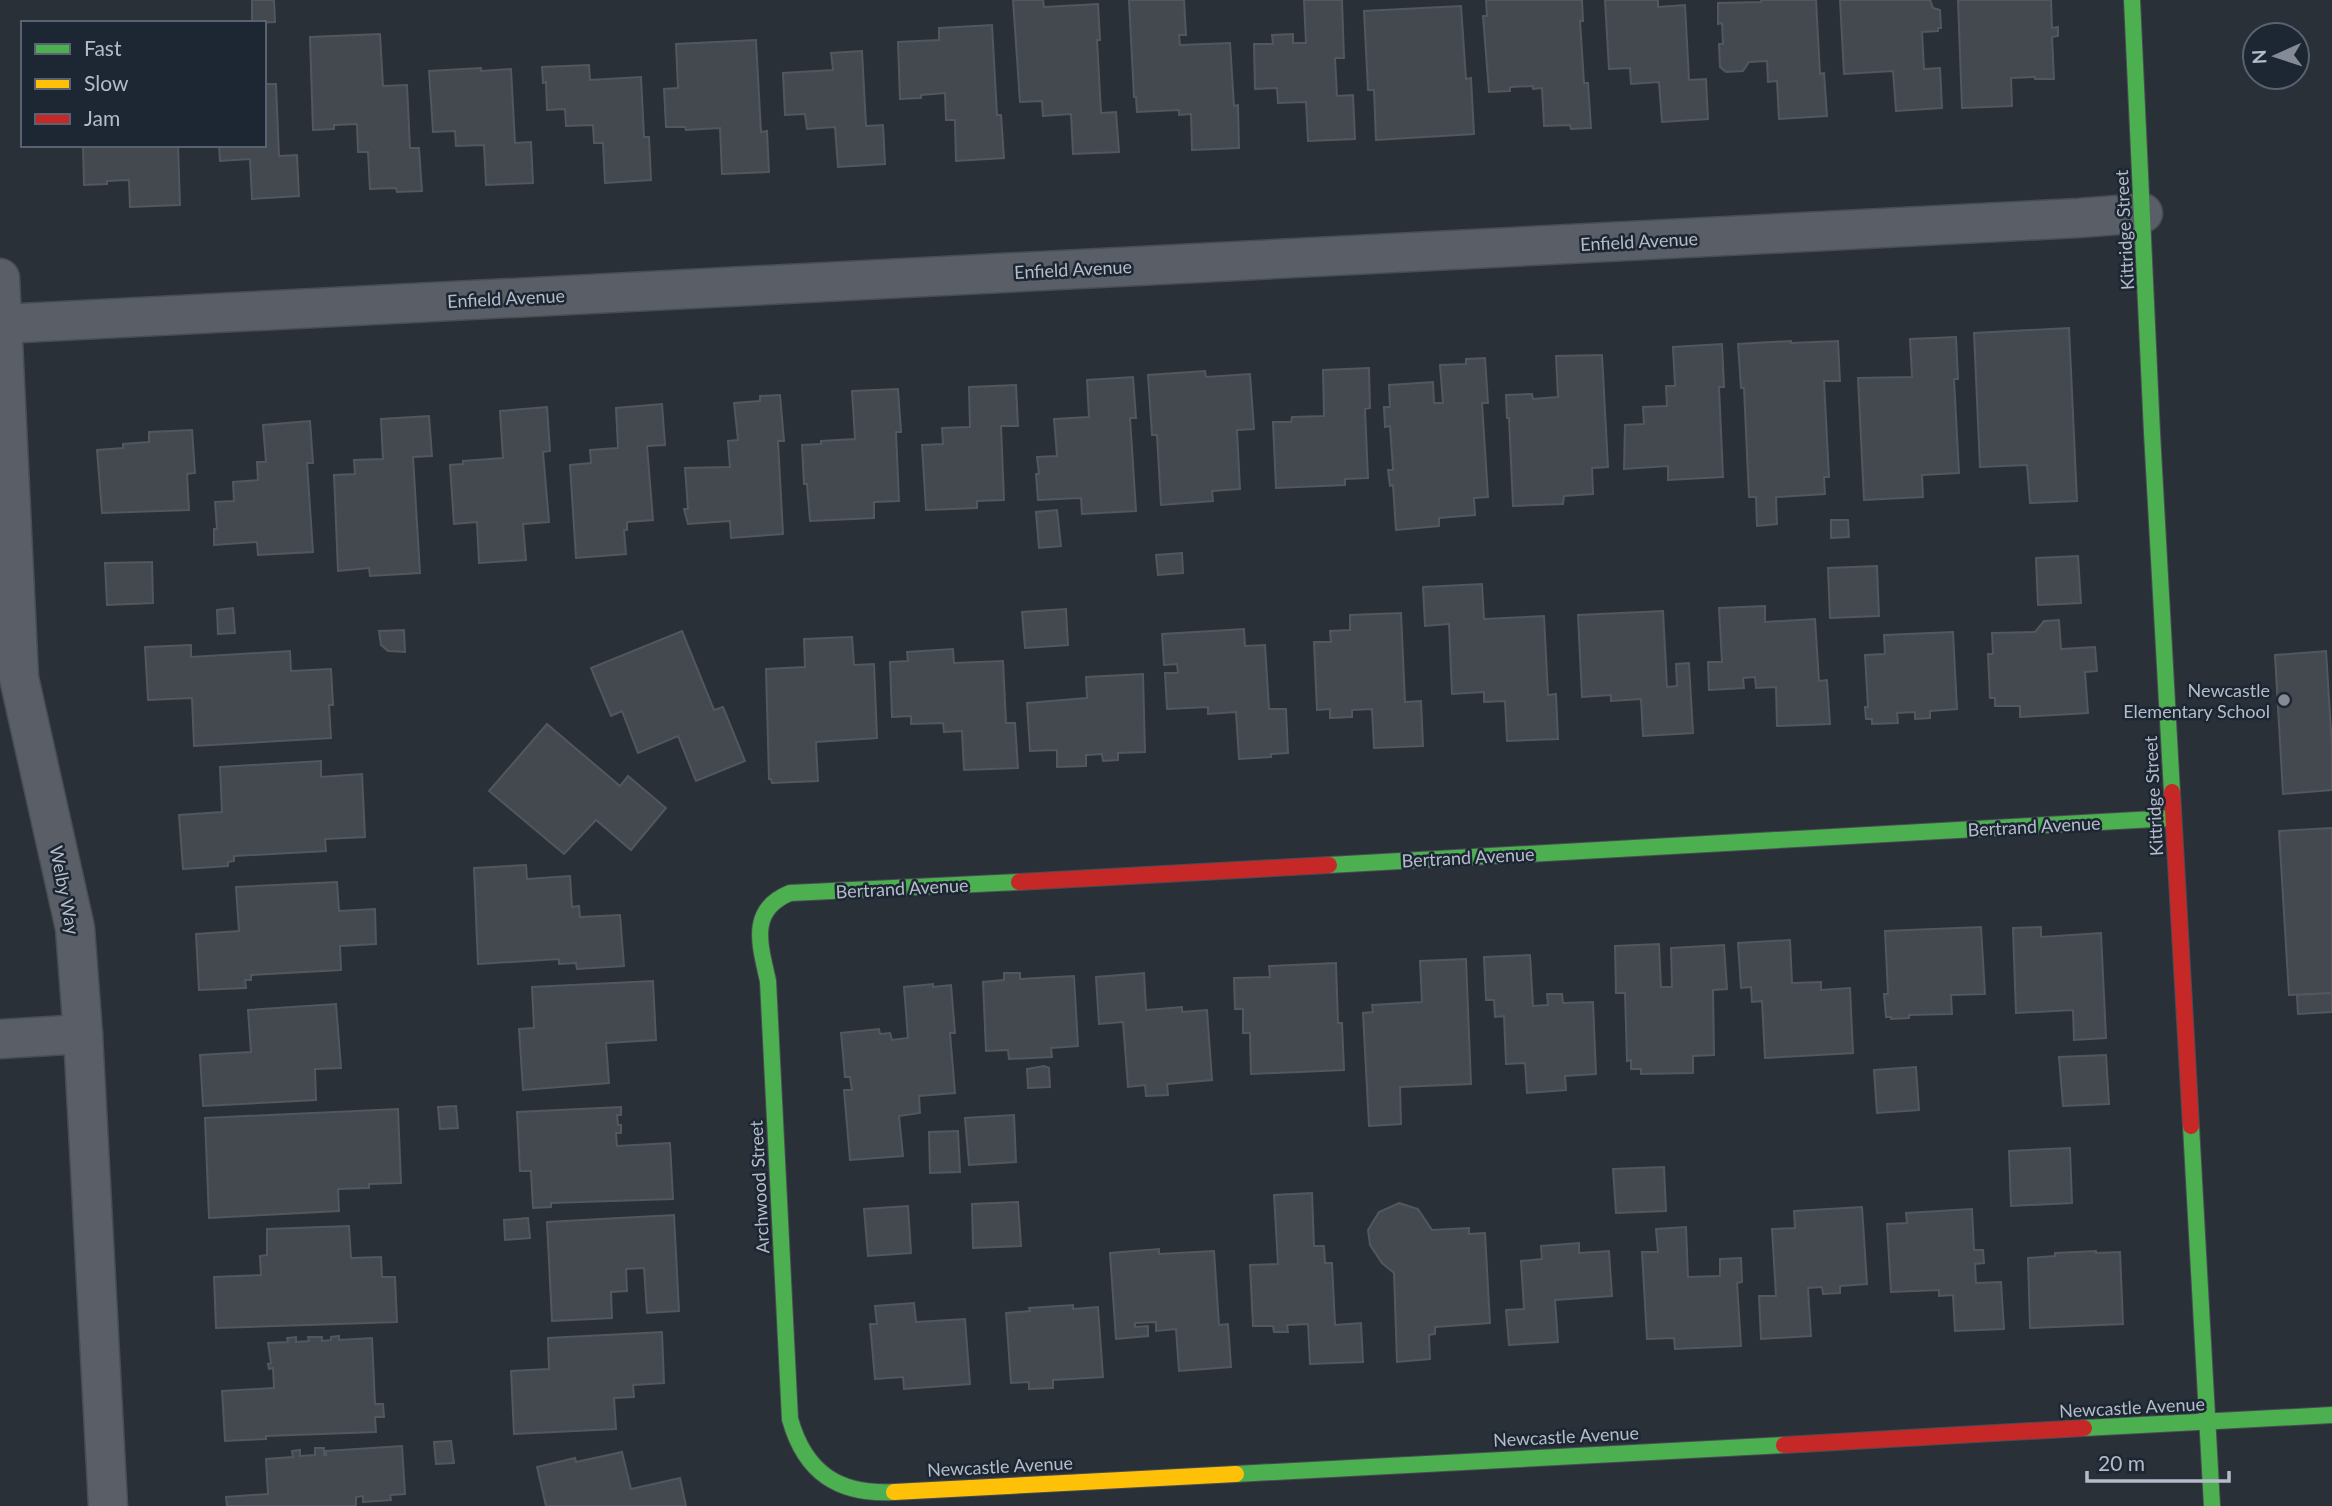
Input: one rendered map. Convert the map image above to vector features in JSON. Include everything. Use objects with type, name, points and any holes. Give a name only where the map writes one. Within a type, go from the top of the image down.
[{"type":"street","name":"Kittridge Street","points":[[2132,0],[2152,433],[2212,1506]]},
{"type":"street","name":"Enfield Avenue","points":[[2,324],[2051,220],[2143,213]]},
{"type":"street","name":"Welby Way","points":[[0,278],[19,678],[75,928],[108,1506]]},
{"type":"street","name":"Bertrand Avenue","points":[[767,905],[780,896],[799,891],[836,892],[2173,818]]},
{"type":"street","name":"Archwood Street","points":[[767,905],[760,922],[760,938],[768,981],[787,1385],[794,1436],[809,1464]]},
{"type":"street","points":[[0,1039],[83,1034]]},
{"type":"street","name":"Newcastle Avenue","points":[[809,1464],[826,1478],[845,1486],[882,1493],[2332,1415]]},
{"type":"building","points":[[252,0],[274,0],[275,22],[252,21]]},
{"type":"building","points":[[1013,0],[1043,0],[1044,7],[1098,4],[1101,113],[1116,112],[1119,152],[1073,154],[1071,114],[1043,116],[1042,101],[1020,102]]},
{"type":"building","points":[[1129,0],[1184,0],[1186,35],[1179,35],[1180,45],[1230,43],[1234,106],[1238,105],[1239,148],[1192,150],[1191,114],[1179,115],[1179,110],[1137,112]]},
{"type":"building","points":[[1304,0],[1342,0],[1344,58],[1335,58],[1337,96],[1353,95],[1355,139],[1308,141],[1306,102],[1278,103],[1277,88],[1255,89],[1254,44],[1273,44],[1272,35],[1293,34],[1293,43],[1306,43]]},
{"type":"building","points":[[1486,0],[1582,0],[1583,21],[1580,21],[1584,83],[1588,83],[1591,128],[1571,129],[1570,125],[1544,126],[1542,88],[1510,87],[1510,91],[1489,92],[1483,16],[1487,16]]},
{"type":"building","points":[[1605,0],[1658,0],[1658,7],[1685,5],[1689,80],[1706,79],[1708,119],[1662,122],[1659,82],[1631,84],[1630,68],[1609,69]]},
{"type":"building","points":[[1816,0],[1820,74],[1824,73],[1827,116],[1779,119],[1777,81],[1768,82],[1767,61],[1749,62],[1743,71],[1726,72],[1720,67],[1719,44],[1723,44],[1722,23],[1718,24],[1718,3]]},
{"type":"building","points":[[1840,0],[1930,0],[1933,8],[1940,10],[1941,28],[1938,28],[1938,31],[1922,32],[1924,69],[1940,68],[1942,108],[1896,111],[1893,71],[1844,74]]},
{"type":"building","points":[[1958,0],[2051,0],[2052,28],[2058,27],[2058,36],[2052,37],[2054,79],[2011,78],[2012,106],[1962,108]]},
{"type":"building","points":[[1461,6],[1466,79],[1471,78],[1474,134],[1376,140],[1374,90],[1368,90],[1364,11]]},
{"type":"building","points":[[992,25],[997,115],[1001,115],[1004,158],[956,161],[955,120],[946,120],[945,93],[900,99],[898,42],[939,40],[939,28]]},
{"type":"building","points":[[380,34],[383,86],[407,85],[410,148],[419,148],[422,191],[370,189],[368,152],[358,152],[357,124],[334,125],[334,129],[313,130],[310,37]]},
{"type":"building","points":[[756,40],[761,132],[767,131],[769,172],[722,174],[720,128],[686,130],[685,127],[666,127],[664,89],[678,88],[676,44]]},
{"type":"building","points":[[862,51],[866,126],[883,125],[885,164],[838,167],[835,127],[807,129],[805,114],[785,115],[783,73],[833,70],[831,53]]},
{"type":"building","points":[[589,65],[590,80],[641,77],[644,137],[649,137],[651,180],[605,183],[603,143],[594,143],[593,125],[566,126],[565,109],[547,110],[546,82],[543,83],[542,67]]},
{"type":"building","points":[[481,68],[481,71],[511,69],[515,143],[531,142],[533,183],[486,185],[484,145],[456,146],[455,131],[433,132],[429,71]]},
{"type":"building","points":[[266,84],[276,84],[279,156],[297,155],[299,196],[252,199],[250,159],[220,161],[219,147],[266,147]]},
{"type":"building","points":[[83,147],[178,147],[180,205],[130,207],[129,180],[84,185]]},
{"type":"building","points":[[2069,328],[2077,501],[2030,503],[2027,465],[1980,467],[1974,333]]},
{"type":"building","points":[[1956,337],[1958,379],[1954,379],[1959,473],[1922,475],[1923,497],[1864,500],[1858,378],[1912,377],[1910,339]]},
{"type":"building","points":[[1838,341],[1840,381],[1824,381],[1829,477],[1824,477],[1825,494],[1776,497],[1777,524],[1757,526],[1756,497],[1749,497],[1744,388],[1741,388],[1738,344]]},
{"type":"building","points":[[1722,344],[1724,387],[1719,387],[1723,477],[1668,480],[1668,466],[1624,469],[1625,425],[1644,424],[1643,407],[1667,406],[1666,386],[1675,386],[1673,347]]},
{"type":"building","points":[[1602,355],[1608,467],[1592,468],[1593,494],[1564,496],[1563,504],[1513,506],[1506,395],[1532,394],[1533,399],[1558,397],[1556,356]]},
{"type":"building","points":[[1485,358],[1488,403],[1482,403],[1488,497],[1474,498],[1475,515],[1439,518],[1439,526],[1396,530],[1393,485],[1390,486],[1388,470],[1393,470],[1390,426],[1385,427],[1384,407],[1390,407],[1389,385],[1433,382],[1434,403],[1443,403],[1440,365],[1466,364],[1466,359]]},
{"type":"building","points":[[1369,368],[1370,408],[1365,409],[1368,478],[1345,479],[1345,485],[1276,488],[1273,422],[1291,422],[1292,417],[1324,416],[1323,370]]},
{"type":"building","points":[[1205,371],[1206,377],[1250,374],[1254,429],[1237,430],[1240,489],[1212,491],[1213,501],[1161,505],[1157,435],[1152,435],[1148,375]]},
{"type":"building","points":[[1133,377],[1136,418],[1130,418],[1136,511],[1082,514],[1081,498],[1038,500],[1037,457],[1057,456],[1054,419],[1089,417],[1087,380]]},
{"type":"building","points":[[1016,385],[1018,426],[1001,426],[1004,500],[977,501],[977,508],[926,510],[922,445],[943,444],[942,428],[970,427],[969,387]]},
{"type":"building","points":[[898,389],[901,432],[896,432],[899,501],[874,502],[874,518],[810,521],[802,445],[855,439],[852,391]]},
{"type":"building","points":[[780,395],[784,441],[778,441],[783,534],[731,538],[730,521],[688,524],[684,509],[688,509],[685,468],[730,467],[728,441],[738,440],[734,403],[760,401],[760,396]]},
{"type":"building","points":[[662,404],[665,445],[647,446],[653,520],[627,522],[627,530],[624,530],[626,554],[576,558],[570,465],[591,463],[590,450],[618,448],[616,408]]},
{"type":"building","points":[[547,407],[550,451],[543,452],[549,522],[523,524],[526,560],[479,563],[477,522],[454,524],[450,465],[463,464],[463,461],[503,458],[500,411]]},
{"type":"building","points":[[429,416],[432,456],[413,457],[420,573],[370,576],[369,568],[338,571],[334,475],[355,474],[354,460],[383,459],[381,419]]},
{"type":"building","points":[[310,421],[313,463],[307,463],[313,552],[258,555],[257,542],[214,545],[214,529],[217,529],[215,502],[234,501],[233,482],[258,480],[257,462],[266,462],[263,425]]},
{"type":"building","points":[[192,430],[195,473],[187,474],[189,510],[102,513],[97,450],[149,442],[149,432]]},
{"type":"building","points":[[1057,510],[1061,546],[1039,548],[1036,512]]},
{"type":"building","points":[[1831,520],[1848,520],[1849,537],[1831,538]]},
{"type":"building","points":[[1182,553],[1183,573],[1158,575],[1156,555]]},
{"type":"building","points":[[2078,556],[2081,603],[2038,605],[2036,558]]},
{"type":"building","points":[[152,562],[153,603],[107,605],[105,563]]},
{"type":"building","points":[[1877,566],[1879,616],[1830,618],[1828,568]]},
{"type":"building","points":[[1482,584],[1484,619],[1544,616],[1548,695],[1556,694],[1558,739],[1507,741],[1505,701],[1484,702],[1484,692],[1452,694],[1449,624],[1425,626],[1423,587]]},
{"type":"building","points":[[1765,606],[1765,622],[1815,619],[1819,681],[1827,680],[1830,724],[1777,726],[1776,687],[1756,688],[1755,677],[1743,678],[1744,688],[1709,690],[1708,662],[1722,662],[1719,608]]},
{"type":"building","points":[[233,608],[235,633],[218,634],[217,610]]},
{"type":"building","points":[[1066,609],[1068,645],[1025,648],[1022,612]]},
{"type":"building","points":[[1663,611],[1667,687],[1677,686],[1676,664],[1689,663],[1693,733],[1643,736],[1641,699],[1611,701],[1611,695],[1582,697],[1578,615]]},
{"type":"building","points":[[1401,613],[1405,702],[1421,701],[1423,746],[1374,748],[1372,709],[1352,710],[1352,717],[1330,718],[1330,709],[1317,710],[1314,642],[1331,642],[1330,631],[1350,630],[1350,615]]},
{"type":"building","points":[[2059,620],[2061,649],[2095,647],[2097,671],[2085,672],[2088,713],[2020,717],[2020,706],[1995,706],[1995,698],[1990,698],[1988,654],[1993,654],[1992,633],[2035,632],[2044,621]]},
{"type":"building","points":[[1244,629],[1245,646],[1265,645],[1269,709],[1286,709],[1288,753],[1239,759],[1236,712],[1208,714],[1208,707],[1167,709],[1165,673],[1178,673],[1177,664],[1164,665],[1162,634]]},
{"type":"building","points":[[404,630],[405,652],[388,651],[381,645],[379,631]]},
{"type":"building","points":[[682,631],[714,710],[723,707],[745,761],[696,781],[678,736],[638,753],[622,711],[611,716],[591,668]]},
{"type":"building","points":[[1953,632],[1957,709],[1930,711],[1930,718],[1915,719],[1915,712],[1897,713],[1898,723],[1872,724],[1872,719],[1866,719],[1865,707],[1868,707],[1865,655],[1885,654],[1884,635]]},
{"type":"building","points":[[852,637],[854,665],[874,664],[877,738],[816,742],[818,781],[772,783],[769,779],[766,669],[805,667],[804,639]]},
{"type":"building","points":[[191,645],[191,657],[290,651],[291,671],[331,669],[331,738],[194,746],[192,698],[148,700],[145,647]]},
{"type":"building","points":[[953,649],[954,663],[1003,661],[1006,723],[1015,723],[1018,768],[964,770],[962,731],[944,732],[943,723],[911,724],[911,716],[892,717],[890,662],[908,661],[907,652]]},
{"type":"building","points":[[2326,651],[2332,790],[2283,794],[2275,655]]},
{"type":"building","points":[[1143,674],[1145,752],[1118,753],[1118,760],[1103,761],[1102,754],[1086,755],[1086,766],[1057,767],[1057,750],[1030,751],[1027,703],[1087,698],[1086,677]]},
{"type":"building","points":[[547,724],[620,786],[628,776],[666,808],[631,850],[596,820],[564,854],[489,791]]},
{"type":"building","points":[[321,761],[321,777],[362,774],[365,837],[325,839],[326,851],[234,856],[234,861],[228,862],[228,866],[183,869],[179,815],[222,812],[220,767]]},
{"type":"building","points":[[2332,828],[2332,993],[2289,995],[2279,831]]},
{"type":"building","points":[[526,865],[527,879],[570,876],[572,907],[579,906],[580,917],[620,915],[624,966],[577,969],[576,963],[559,964],[559,959],[478,964],[474,868]]},
{"type":"building","points":[[337,882],[339,911],[375,909],[376,944],[340,946],[341,970],[251,975],[251,980],[245,980],[246,988],[199,990],[196,934],[239,931],[236,887]]},
{"type":"building","points":[[1981,927],[1985,994],[1951,995],[1952,1014],[1909,1015],[1909,1018],[1891,1019],[1886,1017],[1884,994],[1888,994],[1885,931]]},
{"type":"building","points":[[2041,927],[2041,937],[2101,933],[2106,1038],[2074,1040],[2073,1010],[2016,1013],[2013,928]]},
{"type":"building","points":[[1790,940],[1792,983],[1821,982],[1821,990],[1850,988],[1853,1053],[1765,1058],[1762,1001],[1752,1002],[1751,987],[1741,988],[1738,943]]},
{"type":"building","points":[[1659,944],[1661,987],[1672,987],[1671,948],[1724,945],[1727,989],[1713,990],[1714,1055],[1693,1056],[1693,1073],[1641,1074],[1641,1069],[1631,1069],[1631,1060],[1627,1061],[1625,993],[1616,993],[1615,946]]},
{"type":"building","points":[[1530,955],[1533,1006],[1548,1005],[1547,994],[1562,994],[1563,1003],[1593,1002],[1596,1074],[1565,1076],[1566,1090],[1527,1093],[1525,1063],[1506,1064],[1504,1016],[1495,1017],[1494,1000],[1486,1000],[1484,957]]},
{"type":"building","points":[[1466,959],[1471,1084],[1400,1087],[1401,1124],[1369,1126],[1363,1013],[1373,1012],[1372,1005],[1422,1002],[1420,961]]},
{"type":"building","points":[[1336,963],[1338,1023],[1342,1023],[1344,1070],[1251,1074],[1250,1033],[1243,1033],[1243,1009],[1235,1009],[1234,978],[1270,977],[1269,966]]},
{"type":"building","points":[[1004,973],[1020,973],[1020,979],[1074,976],[1078,1046],[1051,1048],[1052,1057],[1009,1059],[1008,1050],[986,1051],[983,982],[1004,980]]},
{"type":"building","points":[[1144,973],[1146,1010],[1182,1007],[1182,1012],[1207,1010],[1212,1080],[1167,1084],[1168,1095],[1146,1096],[1145,1085],[1128,1087],[1123,1022],[1099,1024],[1096,977]]},
{"type":"building","points":[[653,981],[656,1040],[606,1043],[609,1083],[523,1090],[519,1029],[534,1028],[532,987]]},
{"type":"building","points":[[933,984],[933,987],[951,985],[955,1033],[950,1033],[955,1093],[919,1096],[920,1113],[899,1116],[903,1156],[850,1160],[844,1090],[852,1090],[850,1077],[845,1077],[841,1033],[879,1029],[880,1034],[890,1033],[892,1040],[908,1038],[904,987]]},
{"type":"building","points":[[2332,993],[2332,1012],[2298,1014],[2297,995]]},
{"type":"building","points":[[336,1004],[341,1068],[315,1069],[316,1100],[203,1106],[200,1055],[251,1052],[248,1010]]},
{"type":"building","points":[[2106,1055],[2109,1104],[2063,1106],[2059,1057]]},
{"type":"building","points":[[1044,1066],[1049,1068],[1050,1087],[1028,1088],[1027,1069]]},
{"type":"building","points":[[1916,1067],[1919,1110],[1877,1113],[1874,1070]]},
{"type":"building","points":[[456,1106],[458,1128],[440,1129],[438,1107]]},
{"type":"building","points":[[621,1107],[621,1115],[617,1115],[621,1133],[616,1133],[617,1146],[670,1143],[673,1199],[551,1203],[551,1207],[533,1208],[531,1171],[520,1171],[517,1112]]},
{"type":"building","points":[[398,1109],[401,1183],[338,1189],[339,1211],[209,1218],[205,1118]]},
{"type":"building","points":[[1014,1115],[1016,1162],[969,1165],[965,1118]]},
{"type":"building","points":[[958,1131],[960,1172],[930,1173],[929,1132]]},
{"type":"building","points":[[2070,1148],[2072,1203],[2011,1206],[2009,1151]]},
{"type":"building","points":[[1664,1167],[1666,1211],[1616,1213],[1613,1169]]},
{"type":"building","points":[[1312,1193],[1314,1246],[1324,1246],[1325,1263],[1332,1263],[1335,1325],[1361,1323],[1363,1362],[1310,1364],[1308,1324],[1287,1325],[1288,1332],[1274,1332],[1273,1326],[1253,1326],[1250,1265],[1278,1264],[1274,1195]]},
{"type":"building","points":[[1018,1202],[1021,1246],[973,1248],[972,1204]]},
{"type":"building","points":[[1399,1203],[1418,1209],[1432,1230],[1469,1228],[1469,1234],[1485,1233],[1490,1323],[1435,1327],[1435,1334],[1429,1335],[1430,1359],[1397,1362],[1394,1273],[1382,1263],[1370,1245],[1368,1230],[1379,1212]]},
{"type":"building","points":[[908,1206],[911,1253],[868,1256],[864,1209]]},
{"type":"building","points":[[1862,1207],[1867,1284],[1840,1286],[1840,1293],[1823,1294],[1822,1287],[1808,1288],[1811,1336],[1761,1339],[1759,1296],[1776,1296],[1772,1229],[1795,1228],[1794,1211]]},
{"type":"building","points":[[1972,1209],[1974,1250],[1983,1250],[1984,1263],[1975,1264],[1976,1283],[2001,1282],[2004,1329],[1955,1331],[1953,1295],[1939,1296],[1939,1290],[1891,1292],[1887,1224],[1907,1223],[1906,1213]]},
{"type":"building","points":[[674,1215],[679,1311],[647,1313],[644,1268],[626,1269],[627,1291],[611,1292],[612,1318],[552,1321],[547,1222]]},
{"type":"building","points":[[528,1218],[530,1238],[505,1240],[504,1220]]},
{"type":"building","points":[[349,1226],[351,1258],[381,1257],[382,1277],[395,1277],[397,1322],[216,1328],[214,1277],[261,1275],[260,1256],[267,1255],[267,1229]]},
{"type":"building","points":[[1686,1227],[1688,1277],[1720,1276],[1720,1259],[1741,1258],[1742,1282],[1737,1283],[1741,1346],[1675,1349],[1674,1338],[1647,1339],[1642,1252],[1658,1252],[1656,1229]]},
{"type":"building","points":[[1579,1243],[1579,1253],[1609,1251],[1612,1296],[1555,1300],[1558,1342],[1509,1345],[1506,1310],[1524,1309],[1521,1261],[1542,1259],[1541,1246]]},
{"type":"building","points":[[1159,1249],[1159,1254],[1214,1251],[1219,1325],[1228,1324],[1231,1367],[1179,1371],[1176,1329],[1156,1331],[1156,1322],[1135,1323],[1135,1327],[1148,1326],[1148,1336],[1116,1339],[1110,1253]]},
{"type":"building","points":[[2120,1252],[2123,1324],[2030,1328],[2028,1258],[2055,1256],[2055,1253]]},
{"type":"building","points":[[914,1303],[916,1322],[965,1319],[970,1384],[904,1389],[903,1377],[875,1379],[870,1324],[877,1324],[875,1306]]},
{"type":"building","points":[[1073,1305],[1073,1309],[1098,1307],[1103,1377],[1053,1380],[1053,1388],[1029,1389],[1029,1382],[1011,1383],[1006,1313],[1030,1311],[1029,1308]]},
{"type":"building","points":[[662,1332],[664,1383],[633,1385],[634,1397],[614,1398],[616,1429],[514,1434],[511,1371],[549,1369],[548,1338]]},
{"type":"building","points":[[339,1336],[339,1340],[372,1338],[375,1404],[383,1404],[384,1417],[375,1417],[376,1432],[266,1436],[266,1439],[225,1441],[222,1391],[274,1388],[273,1368],[269,1369],[268,1364],[271,1363],[268,1343],[288,1342],[287,1338],[296,1337],[296,1342],[309,1341],[308,1337],[322,1337],[322,1341]]},
{"type":"building","points":[[451,1441],[454,1463],[436,1464],[434,1442]]},
{"type":"building","points":[[402,1446],[405,1494],[390,1495],[391,1500],[363,1502],[363,1496],[356,1497],[356,1506],[227,1506],[226,1497],[268,1494],[266,1459],[293,1457],[292,1451],[300,1450],[300,1456],[315,1455],[315,1448],[324,1448],[326,1455],[326,1451]]},
{"type":"building","points":[[622,1452],[631,1489],[680,1478],[686,1506],[546,1506],[537,1467],[575,1458],[576,1462]]},
{"type":"traffic: fast","points":[[2132,0],[2172,792]]},
{"type":"traffic: fast","points":[[1329,865],[2173,818]]},
{"type":"traffic: fast","points":[[894,1492],[857,1489],[827,1477],[805,1454],[790,1419],[768,981],[760,942],[762,919],[777,900],[790,893],[1019,882]]},
{"type":"traffic: fast","points":[[2191,1126],[2212,1506]]},
{"type":"traffic: fast","points":[[2084,1428],[2332,1415]]},
{"type":"traffic: fast","points":[[1236,1474],[1784,1445]]},
{"type":"traffic: slow","points":[[894,1492],[1236,1474]]},
{"type":"traffic: jam","points":[[2172,792],[2191,1126]]},
{"type":"traffic: jam","points":[[1019,882],[1329,865]]},
{"type":"traffic: jam","points":[[1784,1445],[2084,1428]]},
{"type":"place","name":"Newcastle Elementary School","points":[[2284,700]]}]
